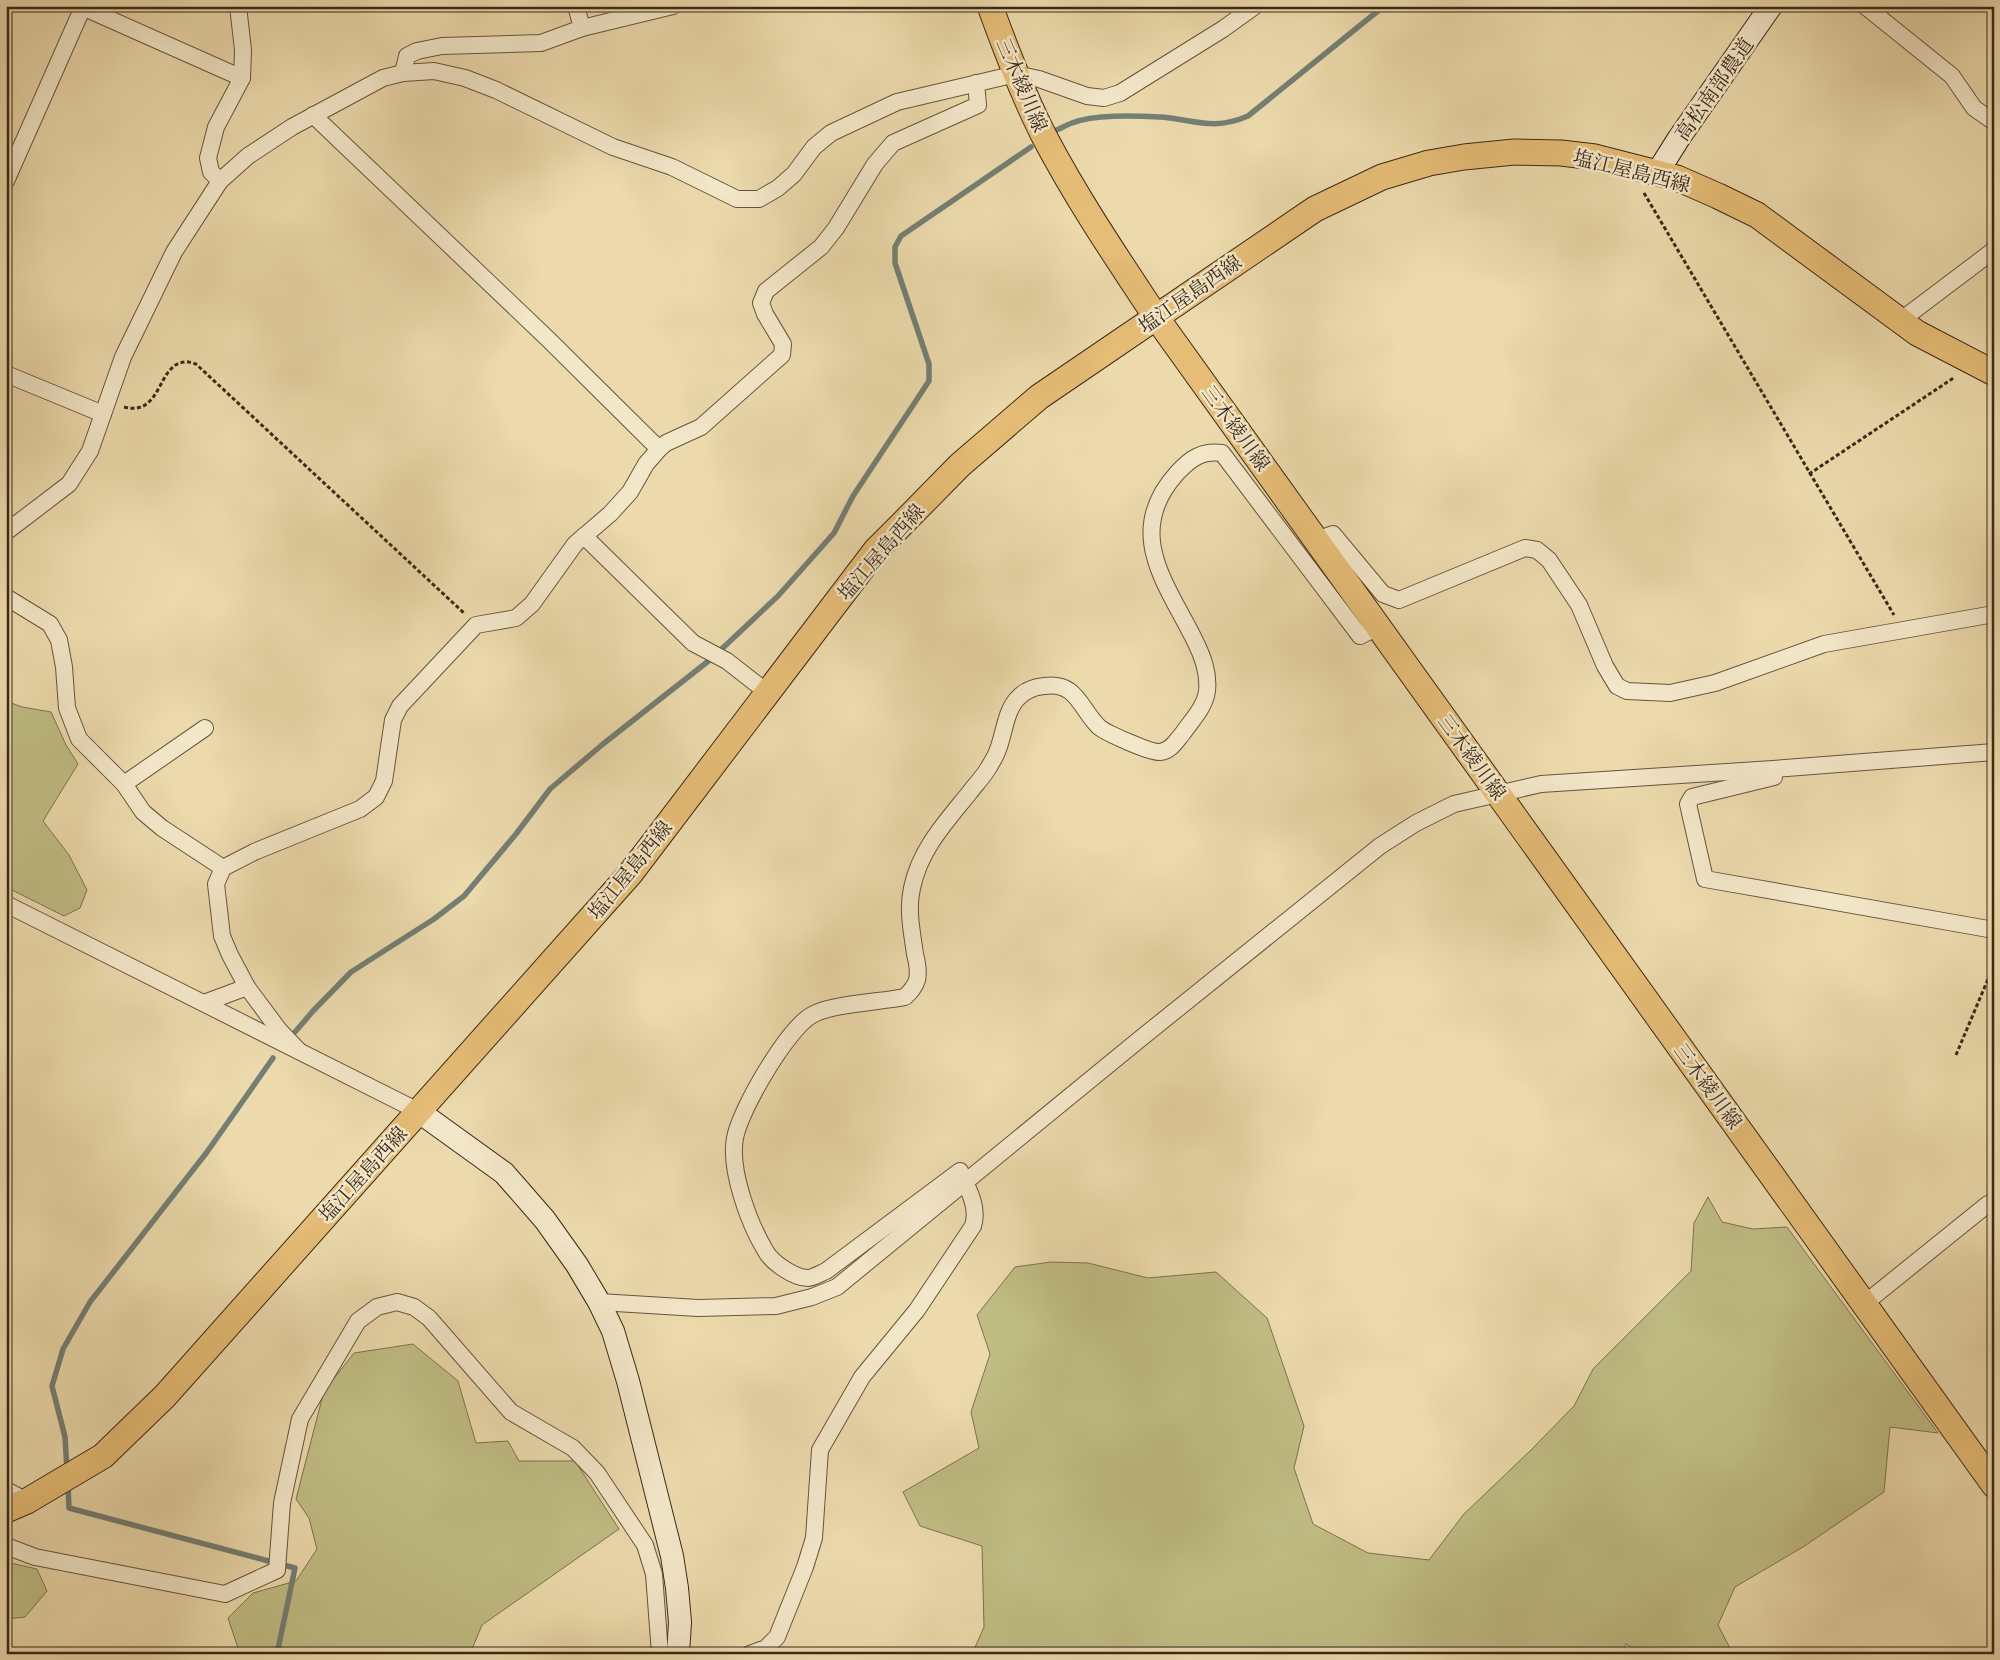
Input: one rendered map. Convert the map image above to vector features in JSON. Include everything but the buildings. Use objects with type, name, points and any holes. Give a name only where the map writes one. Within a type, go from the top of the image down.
[{"type":"main road","name":"三木綾川線","points":[[990,6],[1016,74],[1043,135],[1090,218],[1156,317],[1994,1485]]},
{"type":"main road","name":"塩江屋島西線","points":[[13,1500],[103,1456],[165,1396],[630,874],[876,550],[960,465],[1039,397],[1315,209],[1382,177],[1429,163],[1464,157],[1514,152],[1561,153],[1595,158],[1650,171],[1677,178],[1757,215],[1917,333],[1994,373]]},
{"type":"street","points":[[220,181],[211,172],[208,158],[216,127],[242,78],[243,50],[238,6]]},
{"type":"street","points":[[576,6],[582,28]]},
{"type":"street","points":[[403,73],[407,56],[417,51],[442,46],[541,43],[582,28],[673,6]]},
{"type":"street","points":[[6,532],[69,484],[90,451],[123,357],[174,252],[220,181],[248,156],[292,127],[383,78],[403,73],[434,71],[465,78],[496,90],[613,147],[672,166],[737,199],[758,199],[778,188],[794,174],[814,146],[831,133],[897,102],[1016,74],[1039,79],[1087,96],[1104,98],[1120,93],[1223,29],[1255,6]]},
{"type":"street","name":"高松南部農道","points":[[1650,171],[1679,138],[1772,6]]},
{"type":"street","points":[[1865,6],[1952,76],[1974,108],[1993,120]]},
{"type":"street","points":[[6,181],[82,7],[242,78]]},
{"type":"street","points":[[299,1051],[279,1030],[247,987],[230,956],[222,936],[216,884],[223,868],[254,852],[360,809],[376,797],[384,781],[393,720],[400,706],[476,625],[516,618],[532,604],[575,544],[610,514],[630,492],[646,464],[659,449],[666,443],[701,427],[782,354],[784,344],[765,314],[761,303],[766,291],[821,247],[836,228],[875,164],[893,144],[978,105],[976,83]]},
{"type":"street","points":[[313,116],[549,340],[659,449]]},
{"type":"street","points":[[1900,320],[1994,250]]},
{"type":"street","points":[[6,374],[103,414]]},
{"type":"street","points":[[750,1654],[766,1648],[777,1637],[805,1567],[814,1538],[820,1450],[862,1377],[917,1310],[974,1226],[976,1216],[973,1201],[960,1171],[826,1271],[808,1278],[788,1272],[766,1252],[740,1189],[734,1162],[735,1139],[741,1119],[767,1069],[797,1026],[812,1015],[827,1010],[904,997],[912,990],[918,979],[909,916],[911,890],[918,867],[930,842],[987,771],[997,752],[1013,703],[1023,692],[1041,686],[1058,684],[1072,692],[1100,728],[1146,750],[1160,752],[1172,746],[1199,711],[1207,694],[1204,661],[1168,593],[1156,564],[1151,534],[1155,512],[1165,486],[1187,462],[1199,454],[1222,453],[1360,636],[1378,626]]},
{"type":"street","points":[[1316,540],[1333,534],[1383,594],[1398,600],[1525,548],[1537,550],[1549,560],[1578,605],[1617,686],[1627,691],[1670,693],[1715,683],[1824,644],[1994,614]]},
{"type":"street","points":[[584,536],[693,642],[727,661],[768,693]]},
{"type":"street","points":[[6,597],[50,624],[59,640],[64,667],[67,708],[79,739],[124,784],[144,812],[162,828],[223,868]]},
{"type":"street","points":[[124,784],[205,728]]},
{"type":"street","points":[[599,1302],[698,1308],[776,1306],[812,1297],[838,1287],[1380,846],[1416,823],[1454,804],[1541,784],[1994,752]]},
{"type":"street","points":[[1774,769],[1774,777],[1692,797],[1688,804],[1704,878],[1994,930]]},
{"type":"street","points":[[6,904],[418,1111],[504,1173],[578,1265],[613,1331],[628,1381],[672,1556],[678,1588],[680,1622],[678,1654]]},
{"type":"street","points":[[204,1004],[247,987]]},
{"type":"street","points":[[1864,1304],[1988,1204],[1994,1202]]},
{"type":"street","points":[[6,1546],[35,1557],[225,1594],[277,1570],[282,1503],[300,1419],[358,1321],[377,1307],[397,1302],[414,1308],[429,1318],[511,1412],[573,1448],[597,1473],[645,1545],[654,1574],[660,1654]]},
{"type":"path","points":[[1650,171],[1642,190],[1903,630]]},
{"type":"path","points":[[1809,474],[1954,378],[1965,359]]},
{"type":"path","points":[[109,397],[126,408],[143,406],[155,398],[169,370],[183,362],[196,364],[476,625]]},
{"type":"path","points":[[1956,1055],[1994,965]]},
{"type":"shaded area","points":[[6,701],[22,707],[51,712],[66,745],[78,764],[43,821],[69,855],[87,890],[80,908],[64,916],[6,887]]},
{"type":"shaded area","points":[[1708,1197],[1722,1222],[1753,1229],[1787,1227],[1938,1433],[1890,1427],[1884,1492],[1803,1547],[1735,1587],[1718,1625],[1733,1654],[1643,1654],[1626,1644],[1621,1654],[972,1654],[984,1627],[982,1546],[920,1526],[903,1492],[979,1448],[971,1412],[990,1354],[977,1315],[1015,1267],[1051,1262],[1088,1263],[1148,1278],[1216,1272],[1267,1318],[1304,1426],[1294,1468],[1313,1524],[1368,1553],[1429,1560],[1464,1514],[1574,1406],[1593,1369],[1691,1271],[1694,1223]]},
{"type":"shaded area","points":[[413,1344],[458,1381],[476,1443],[508,1441],[519,1461],[575,1461],[619,1529],[482,1625],[470,1654],[240,1654],[228,1618],[253,1593],[296,1581],[317,1549],[309,1518],[296,1499],[324,1391],[354,1353]]},
{"type":"shaded area","points":[[6,1562],[37,1569],[47,1591],[25,1617],[6,1619]]},
{"type":"waterway","points":[[1054,131],[1081,120],[1104,117],[1161,117],[1214,124],[1248,116],[1384,6]]},
{"type":"waterway","points":[[295,1032],[351,972],[434,919],[464,896],[516,834],[550,789],[603,744],[711,659],[778,596],[834,533],[853,496],[929,381],[929,364],[895,263],[895,247],[901,236],[1031,147]]},
{"type":"waterway","points":[[67,1470],[65,1437],[52,1386],[63,1349],[90,1302],[207,1152],[273,1058]]},
{"type":"waterway","points":[[68,1484],[69,1508],[295,1568],[277,1654]]}]
